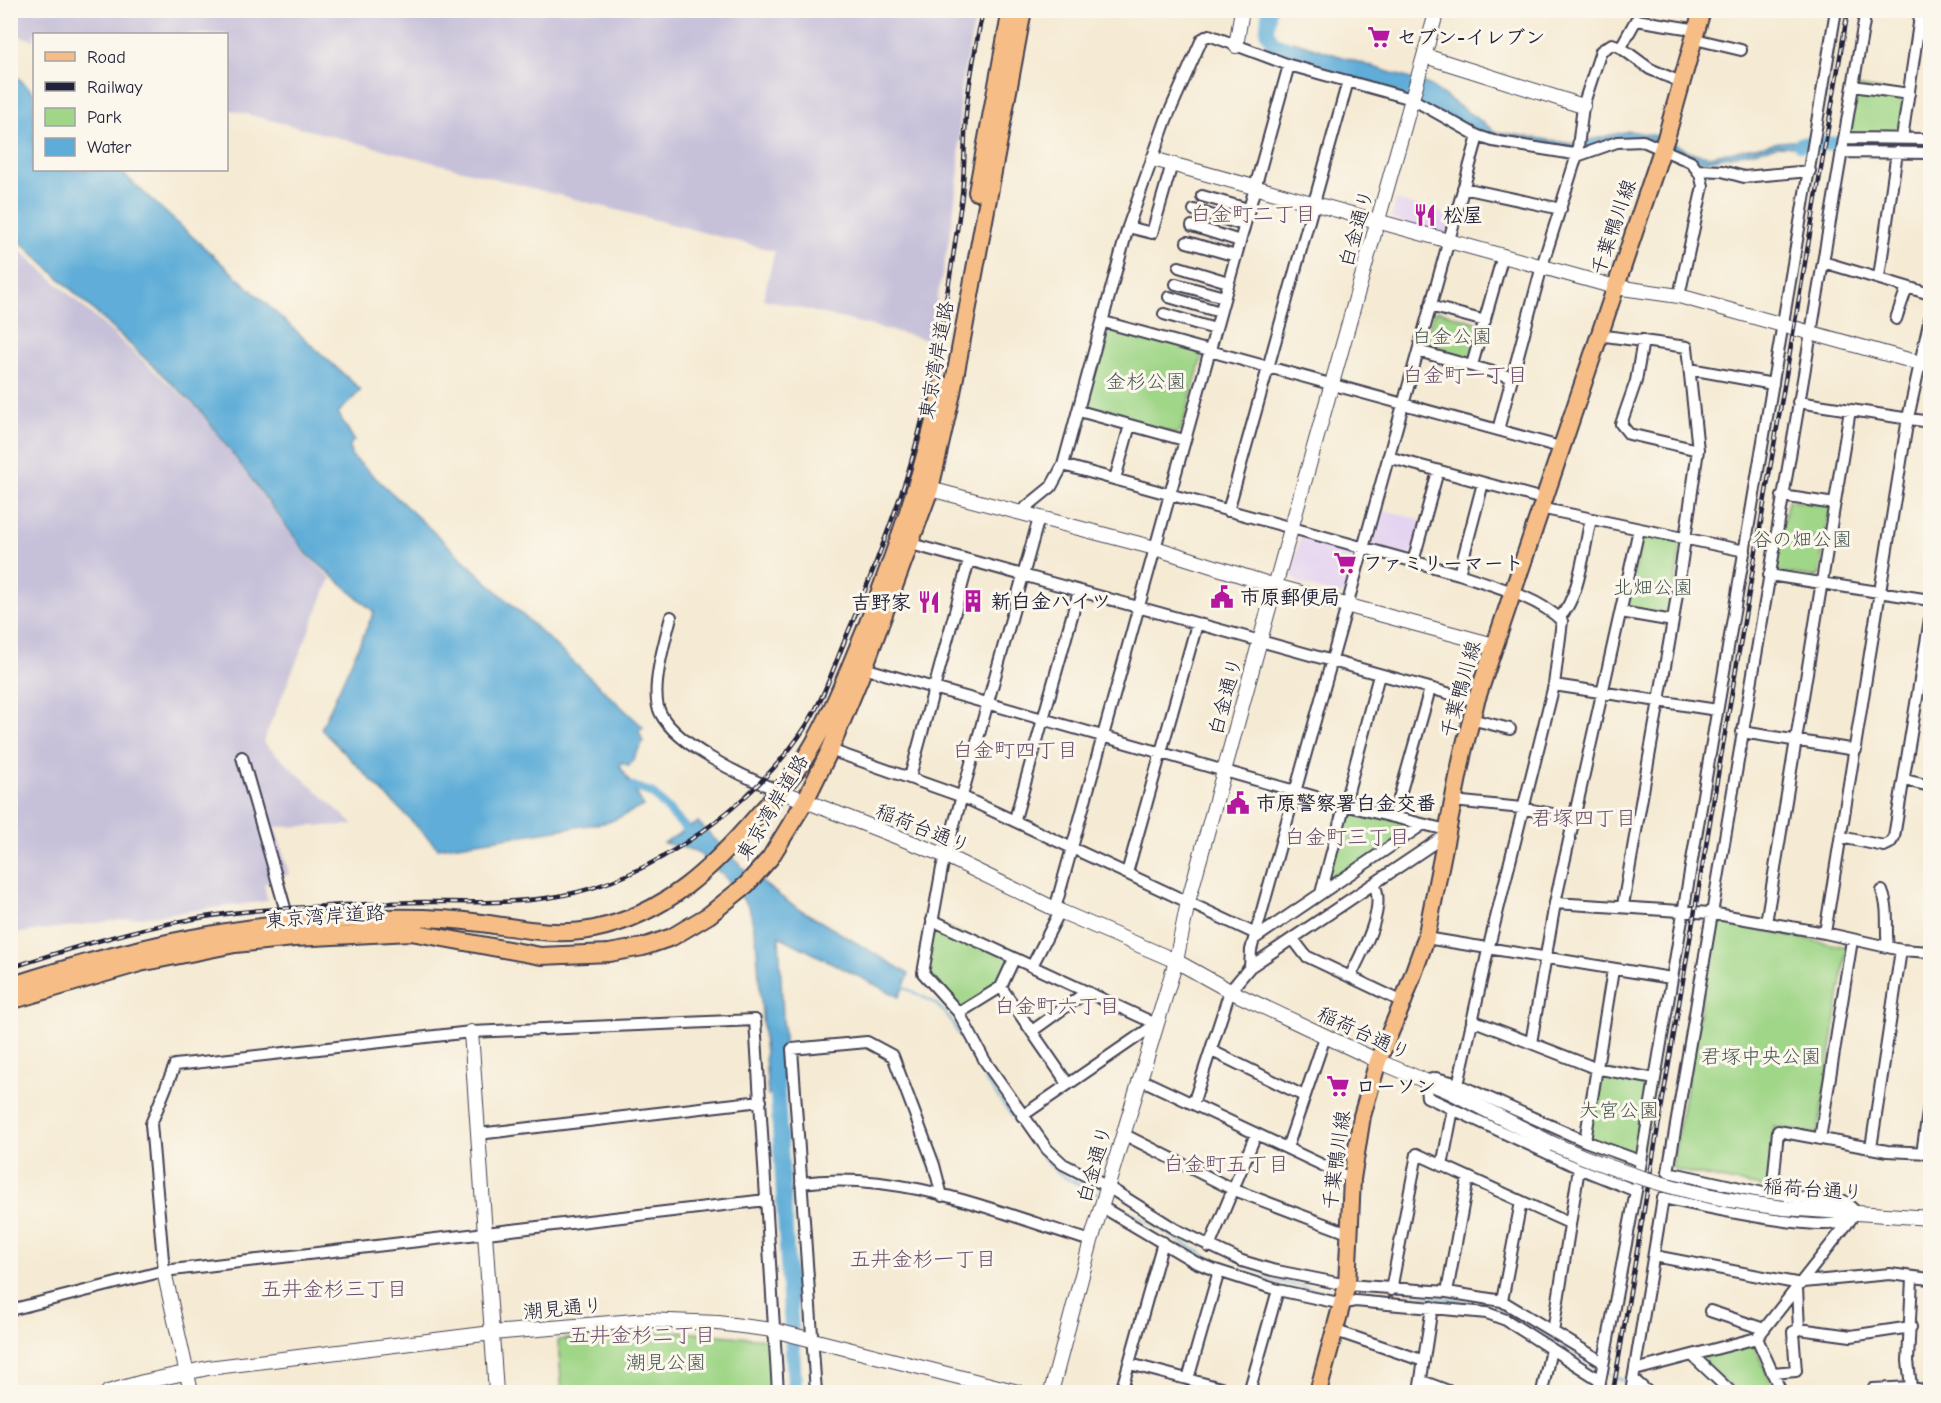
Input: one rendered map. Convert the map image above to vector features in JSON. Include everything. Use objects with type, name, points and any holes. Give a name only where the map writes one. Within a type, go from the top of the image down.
[{"type":"main road","name":"東京湾岸道路","points":[[10,987],[138,949],[234,929],[411,932],[541,956],[591,955],[657,943],[685,930],[728,902],[770,858],[805,801],[830,750],[897,549],[933,427],[1011,10]]},
{"type":"main road","name":"東京湾岸道路","points":[[10,1001],[140,963],[292,931],[379,918],[461,921],[560,933],[591,930],[625,921],[654,909],[703,874],[780,791],[815,742],[858,666],[911,544],[930,489],[952,393],[1023,10]]},
{"type":"main road","name":"千葉鴨川線","points":[[1318,1392],[1347,1285],[1352,1179],[1362,1116],[1378,1061],[1403,1002],[1426,938],[1471,719],[1511,591],[1664,145],[1697,34],[1701,10]]},
{"type":"street","points":[[1236,46],[1242,10]]},
{"type":"street","name":"白金通り","points":[[1051,1392],[1091,1241],[1176,961],[1188,902],[1437,10]]},
{"type":"street","points":[[1856,1212],[1844,1201],[1772,1195],[1668,1172],[1866,10]]},
{"type":"street","points":[[1902,138],[1921,10]]},
{"type":"street","points":[[1598,1392],[1636,1191],[1782,323],[1810,171],[1835,11]]},
{"type":"street","points":[[1621,47],[1636,20],[1697,34],[1741,50]]},
{"type":"street","points":[[1019,513],[1051,487],[1063,465],[1080,411],[1128,227],[1166,120],[1202,39],[1209,35],[1289,65],[1412,99],[1478,136],[1506,144],[1577,152],[1629,140],[1664,145],[1691,162],[1698,170],[1703,186],[1690,236],[1679,296]]},
{"type":"street","points":[[1498,430],[1542,266],[1577,152],[1583,106],[1601,51],[1612,44],[1621,47],[1650,69],[1683,83]]},
{"type":"street","points":[[1425,56],[1583,106]]},
{"type":"street","points":[[1032,966],[1057,910],[1070,847],[1289,65]]},
{"type":"street","points":[[1228,511],[1348,81]]},
{"type":"street","points":[[1853,86],[1909,94]]},
{"type":"street","points":[[1250,967],[1255,936],[1478,136]]},
{"type":"street","points":[[1846,138],[1930,139]]},
{"type":"street","points":[[1843,152],[1930,153]]},
{"type":"street","points":[[1878,277],[1897,152]]},
{"type":"street","points":[[1153,159],[1615,287],[1679,296],[1810,330],[1925,364]]},
{"type":"street","points":[[1128,227],[1152,233],[1172,165]]},
{"type":"street","points":[[1698,170],[1722,171],[1744,177],[1810,171]]},
{"type":"street","points":[[1463,188],[1561,209]]},
{"type":"street","points":[[1202,196],[1248,209]]},
{"type":"street","points":[[1194,210],[1244,225]]},
{"type":"street","points":[[1192,226],[1240,241]]},
{"type":"street","points":[[1187,242],[1236,256]]},
{"type":"street","points":[[1472,365],[1503,255]]},
{"type":"street","points":[[1823,262],[1930,294]]},
{"type":"street","points":[[1179,267],[1228,282]]},
{"type":"street","points":[[1176,284],[1224,297]]},
{"type":"street","points":[[1896,319],[1908,287]]},
{"type":"street","points":[[1169,297],[1220,312]]},
{"type":"street","points":[[1430,306],[1485,321]]},
{"type":"street","points":[[1164,314],[1215,329]]},
{"type":"street","points":[[1825,933],[1908,418],[1925,364],[1930,318]]},
{"type":"street","points":[[1104,322],[1560,447]]},
{"type":"street","points":[[1598,335],[1687,347],[1698,450],[1673,621],[1623,905]]},
{"type":"street","points":[[1643,340],[1636,381],[1621,424],[1629,434],[1698,450]]},
{"type":"street","points":[[1418,351],[1511,377]]},
{"type":"street","points":[[1690,369],[1773,384]]},
{"type":"street","points":[[1798,402],[1930,422]]},
{"type":"street","points":[[1766,923],[1850,410]]},
{"type":"street","points":[[1080,411],[1184,440]]},
{"type":"street","points":[[1115,479],[1130,425]]},
{"type":"street","points":[[1388,457],[1483,483],[1591,519],[1745,551]]},
{"type":"street","points":[[1063,465],[1459,574],[1511,591],[1562,621],[1554,685],[1522,808],[1458,1085]]},
{"type":"street","points":[[1413,562],[1438,471]]},
{"type":"street","points":[[1459,574],[1483,483]]},
{"type":"street","points":[[930,489],[1155,548],[1275,586],[1494,645]]},
{"type":"street","points":[[1782,496],[1835,504]]},
{"type":"street","points":[[1039,518],[946,856],[923,973],[959,1013],[985,1061],[1022,1116],[1047,1149],[1063,1164],[1108,1187],[1209,1247],[1272,1270],[1347,1285],[1391,1290],[1447,1292],[1502,1301],[1603,1362]]},
{"type":"street","points":[[1559,618],[1566,611],[1574,593],[1591,519]]},
{"type":"street","points":[[1531,1043],[1555,903],[1639,529]]},
{"type":"street","points":[[911,544],[1476,701]]},
{"type":"street","points":[[910,777],[969,560]]},
{"type":"street","points":[[1769,575],[1930,600]]},
{"type":"street","points":[[1015,819],[1079,591]]},
{"type":"street","points":[[1621,612],[1673,621]]},
{"type":"street","points":[[671,617],[656,696],[660,713],[684,739],[713,758],[780,791]]},
{"type":"street","points":[[1841,837],[1884,846],[1890,843],[1905,780],[1930,619]]},
{"type":"street","points":[[1127,873],[1197,624]]},
{"type":"street","points":[[858,666],[935,690],[1447,832]]},
{"type":"street","points":[[1321,893],[1380,675]]},
{"type":"street","points":[[1554,685],[1717,710]]},
{"type":"street","points":[[1394,816],[1430,688]]},
{"type":"street","points":[[1471,719],[1510,729]]},
{"type":"street","points":[[1742,732],[1856,750]]},
{"type":"street","points":[[830,750],[910,777],[1015,819],[1255,936]]},
{"type":"street","points":[[242,757],[292,931]]},
{"type":"street","points":[[1905,780],[1930,786]]},
{"type":"street","name":"稲荷台通り","points":[[780,791],[946,856],[1057,910],[1176,961],[1230,991],[1325,1037],[1425,1081],[1599,1164],[1650,1181],[1717,1198],[1784,1208],[1930,1218]]},
{"type":"street","points":[[1453,801],[1522,808],[1573,818]]},
{"type":"street","points":[[1255,936],[1422,825]]},
{"type":"street","points":[[1192,1104],[1212,1051],[1230,991],[1250,967],[1447,832]]},
{"type":"street","points":[[1350,977],[1374,924],[1378,891],[1374,884]]},
{"type":"street","points":[[1882,891],[1887,901],[1885,928],[1888,947]]},
{"type":"street","points":[[1555,903],[1623,905],[1711,913],[1825,933],[1901,950],[1930,952]]},
{"type":"street","points":[[932,920],[1156,1024]]},
{"type":"street","points":[[1426,938],[1488,950],[1671,978]]},
{"type":"street","points":[[1293,939],[1306,956],[1403,1002]]},
{"type":"street","points":[[1820,1139],[1852,940]]},
{"type":"street","points":[[1871,1148],[1901,950]]},
{"type":"street","points":[[959,1013],[1001,987],[1014,959]]},
{"type":"street","points":[[1585,1141],[1595,1068],[1613,970]]},
{"type":"street","points":[[1001,987],[1068,1084]]},
{"type":"street","points":[[1032,1031],[1085,993]]},
{"type":"street","points":[[191,1392],[165,1270],[151,1124],[175,1065],[471,1032],[755,1020],[778,1392]]},
{"type":"street","points":[[1472,1020],[1595,1068],[1655,1079]]},
{"type":"street","points":[[1022,1116],[1156,1024]]},
{"type":"street","points":[[471,1032],[496,1392]]},
{"type":"street","points":[[1287,1148],[1325,1037]]},
{"type":"street","points":[[816,1392],[792,1049],[867,1042],[893,1056],[934,1166],[942,1197]]},
{"type":"street","points":[[1212,1051],[1304,1096]]},
{"type":"street","points":[[1636,1191],[1579,1168],[1428,1097],[1425,1081],[1436,1078],[1458,1085],[1585,1141],[1640,1161]]},
{"type":"street","points":[[1140,1079],[1352,1179]]},
{"type":"street","points":[[1772,1195],[1778,1131],[1871,1148],[1926,1153],[1930,1099]]},
{"type":"street","points":[[478,1134],[761,1101]]},
{"type":"street","points":[[1442,1166],[1453,1109]]},
{"type":"street","points":[[1123,1134],[1232,1189],[1348,1233]]},
{"type":"street","points":[[1209,1247],[1256,1134]]},
{"type":"street","points":[[1391,1290],[1417,1154],[1569,1223]]},
{"type":"street","points":[[1553,1332],[1579,1168]]},
{"type":"street","points":[[1447,1292],[1468,1178]]},
{"type":"street","points":[[801,1183],[827,1179],[867,1180],[897,1184],[1091,1241]]},
{"type":"street","points":[[1631,1392],[1663,1198],[1763,1218],[1829,1224],[1840,1222],[1856,1212]]},
{"type":"street","points":[[10,1310],[165,1270],[766,1200]]},
{"type":"street","points":[[1502,1301],[1521,1202]]},
{"type":"street","points":[[1102,1207],[1195,1262],[1278,1290],[1342,1304],[1355,1301],[1487,1313],[1506,1320],[1600,1380]]},
{"type":"street","points":[[1634,1375],[1760,1334],[1856,1212]]},
{"type":"street","points":[[1121,1392],[1163,1242]]},
{"type":"street","points":[[1654,1256],[1800,1285],[1890,1274],[1930,1279]]},
{"type":"street","points":[[1188,1379],[1219,1271]]},
{"type":"street","points":[[1911,1388],[1908,1361],[1912,1278]]},
{"type":"street","points":[[1799,1329],[1800,1285]]},
{"type":"street","points":[[1249,1392],[1278,1290]]},
{"type":"street","points":[[1432,1307],[1420,1387],[1452,1392]]},
{"type":"street","points":[[1710,1311],[1760,1334],[1772,1373],[1781,1392]]},
{"type":"street","name":"潮見通り","points":[[108,1392],[187,1372],[492,1333],[646,1320],[718,1323],[773,1330],[1018,1392]]},
{"type":"street","points":[[1772,1373],[1796,1371],[1793,1332],[1799,1329],[1851,1336],[1911,1327]]},
{"type":"street","points":[[1336,1331],[1424,1361]]},
{"type":"street","points":[[1542,1392],[1551,1350]]},
{"type":"street","points":[[1693,1356],[1731,1392]]},
{"type":"street","points":[[1130,1364],[1236,1392]]},
{"type":"street","points":[[1634,1375],[1648,1392]]},
{"type":"street","points":[[1871,1392],[1872,1389],[1911,1388],[1929,1392]]},
{"type":"shaded area","points":[[10,11],[977,11],[960,91],[959,171],[950,235],[929,340],[763,299],[775,251],[228,109],[228,33],[33,33],[33,40],[11,34]]},
{"type":"shaded area","points":[[1396,200],[1453,216],[1449,230],[1442,234],[1391,219]]},
{"type":"shaded area","points":[[10,241],[199,411],[306,555],[331,578],[263,742],[354,825],[275,827],[289,874],[264,884],[268,901],[11,934]]},
{"type":"shaded area","points":[[1380,509],[1421,520],[1412,553],[1406,556],[1374,547],[1371,540]]},
{"type":"shaded area","points":[[1301,536],[1356,552],[1346,592],[1338,596],[1297,582],[1291,573]]},
{"type":"green space","points":[[1853,86],[1909,94],[1902,138],[1846,138]]},
{"type":"green space","name":"白金公園","points":[[1438,311],[1478,323],[1480,327],[1472,358],[1467,361],[1427,350],[1424,345],[1433,314]]},
{"type":"green space","name":"金杉公園","points":[[1110,326],[1199,351],[1202,357],[1181,430],[1176,434],[1087,410],[1084,405],[1104,329]]},
{"type":"green space","name":"谷の畑公園","points":[[1788,500],[1828,506],[1830,509],[1819,575],[1816,577],[1776,572],[1774,568]]},
{"type":"green space","name":"北畑公園","points":[[1644,534],[1681,542],[1671,614],[1667,617],[1628,610],[1626,607]]},
{"type":"green space","points":[[1344,805],[1422,825],[1321,893]]},
{"type":"green space","points":[[932,920],[1014,959],[1001,987],[959,1013],[923,973]]},
{"type":"green space","name":"君塚中央公園","points":[[1716,921],[1847,947],[1818,1132],[1815,1134],[1774,1127],[1771,1186],[1766,1188],[1675,1170],[1672,1166]]},
{"type":"green space","name":"大宮公園","points":[[1595,1068],[1655,1079],[1640,1161],[1585,1141]]},
{"type":"green space","name":"潮見公園","points":[[671,1331],[766,1339],[771,1343],[774,1392],[562,1392],[558,1340]]},
{"type":"green space","points":[[1751,1344],[1775,1392],[1735,1392],[1703,1362],[1704,1357]]},
{"type":"water","points":[[1293,41],[1429,85],[1496,132],[1573,144],[1629,131],[1662,137],[1691,153],[1709,156],[1779,142],[1807,140],[1807,147],[1778,146],[1705,161],[1696,160],[1651,140],[1570,149],[1492,138],[1468,125],[1289,60]]},
{"type":"water","points":[[11,71],[33,92],[33,171],[120,171],[361,390],[338,413],[354,440],[350,445],[351,455],[643,727],[639,731],[643,742],[629,766],[622,762],[620,766],[644,806],[609,822],[438,848],[321,729],[374,612],[307,554],[200,410],[11,233]]},
{"type":"water","points":[[698,822],[744,869],[791,904],[909,974],[899,997],[779,936],[786,1081],[768,1095],[756,937],[749,907],[726,878],[696,851],[664,843]]},
{"type":"waterway","points":[[1269,10],[1267,32],[1273,43],[1309,55]]},
{"type":"waterway","points":[[1801,144],[1930,144]]},
{"type":"waterway","points":[[632,786],[652,793],[694,837]]},
{"type":"waterway","points":[[903,987],[935,1003],[948,1016],[988,1084],[1047,1163],[1064,1177],[1101,1195]]},
{"type":"waterway","points":[[776,1069],[795,1392]]},
{"type":"waterway","points":[[1108,1199],[1220,1264],[1269,1280],[1339,1294]]},
{"type":"waterway","points":[[1351,1295],[1428,1297],[1486,1306],[1527,1323],[1597,1369]]},
{"type":"waterway","points":[[1605,1373],[1630,1383]]},
{"type":"railway","points":[[10,968],[109,938],[209,916],[295,908],[386,903],[508,901],[559,896],[594,887],[629,874],[664,856],[730,810],[759,783],[785,755],[820,702],[873,570],[916,446],[932,377],[956,237],[964,170],[969,88],[983,10]]},
{"type":"railway","points":[[1613,1392],[1848,10]]},
{"type":"place","name":"セブン-イレブン","points":[[1379,37]]},
{"type":"place","name":"松屋","points":[[1425,215]]},
{"type":"place","name":"ファミリーマート","points":[[1345,563]]},
{"type":"place","name":"市原郵便局","points":[[1222,597]]},
{"type":"place","name":"新白金ハイツ","points":[[973,601]]},
{"type":"place","name":"吉野家","points":[[929,602]]},
{"type":"place","name":"市原警察署白金交番","points":[[1238,803]]},
{"type":"place","name":"ローソン","points":[[1338,1086]]},
{"type":"district","name":"白金町二丁目","points":[[1253,214]]},
{"type":"district","name":"白金町一丁目","points":[[1465,375]]},
{"type":"district","name":"白金町四丁目","points":[[1015,750]]},
{"type":"district","name":"君塚四丁目","points":[[1584,818]]},
{"type":"district","name":"白金町三丁目","points":[[1347,837]]},
{"type":"district","name":"白金町六丁目","points":[[1057,1006]]},
{"type":"district","name":"白金町五丁目","points":[[1226,1164]]},
{"type":"district","name":"五井金杉一丁目","points":[[923,1259]]},
{"type":"district","name":"五井金杉三丁目","points":[[334,1289]]},
{"type":"district","name":"五井金杉二丁目","points":[[642,1335]]}]
